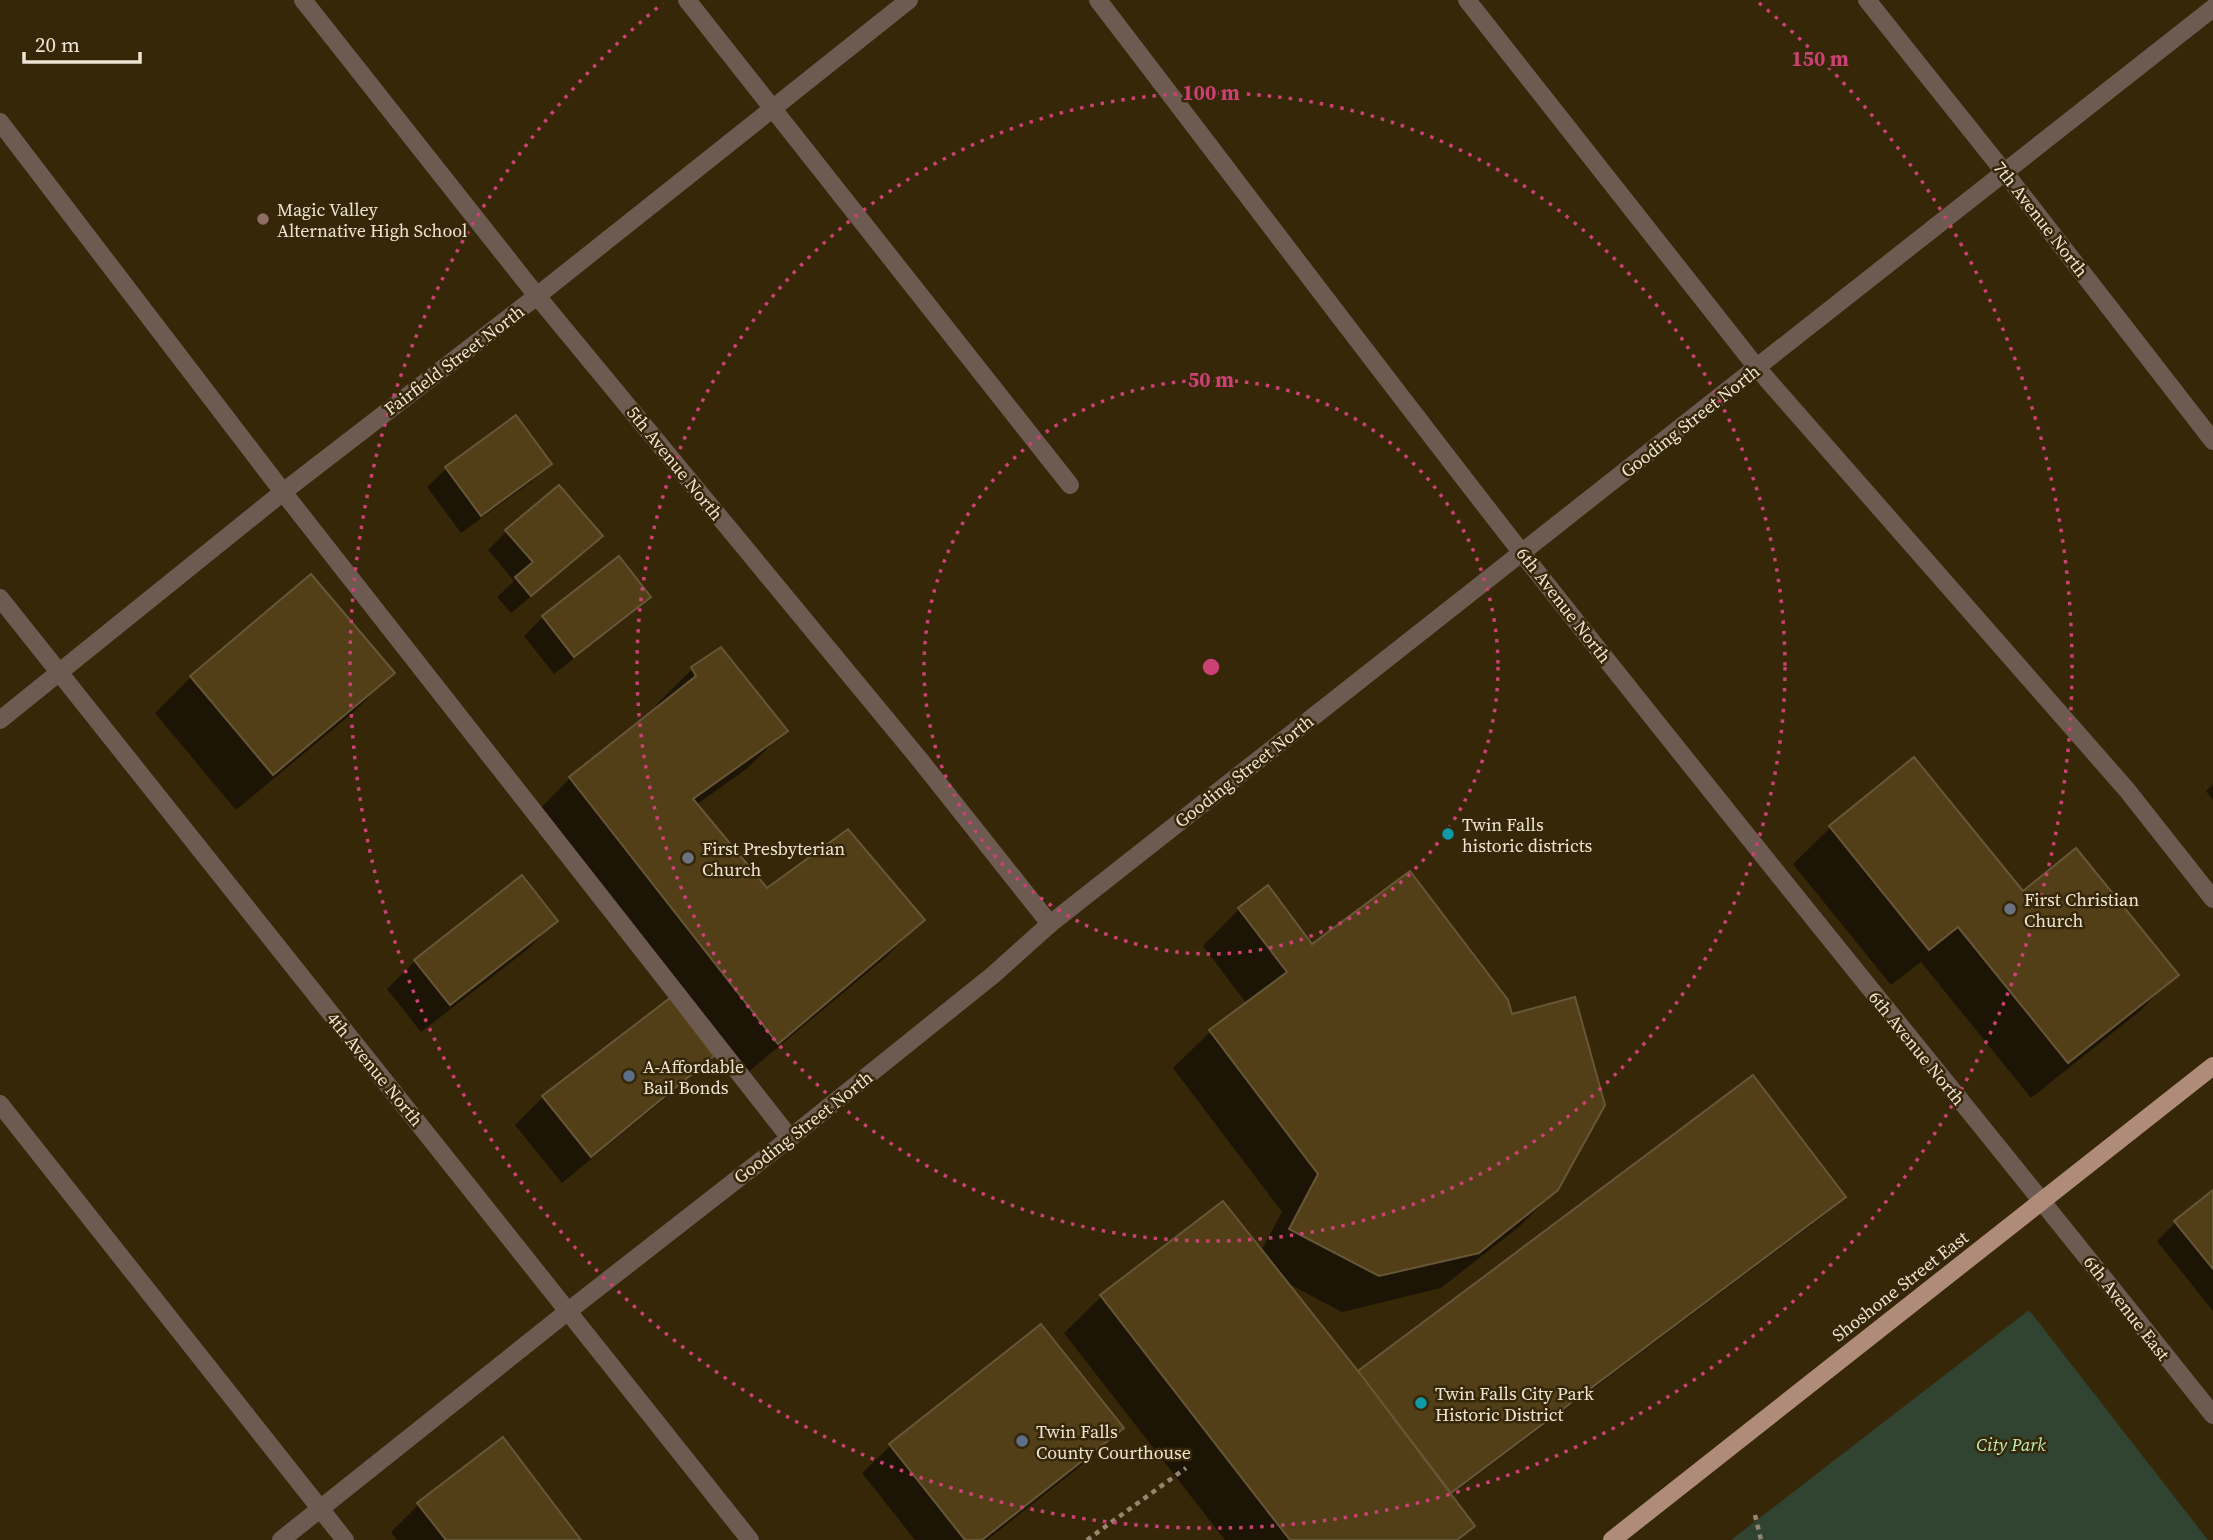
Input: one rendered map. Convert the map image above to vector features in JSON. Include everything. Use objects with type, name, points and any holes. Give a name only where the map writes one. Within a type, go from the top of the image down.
[{"type":"main road","name":"Shoshone Street East","points":[[1612,1540],[2213,1066]]},
{"type":"street","name":"5th Avenue North","points":[[303,0],[537,296],[920,760],[1050,924]]},
{"type":"street","points":[[687,0],[1070,485]]},
{"type":"street","name":"Fairfield Street North","points":[[0,720],[283,492],[537,296],[909,0]]},
{"type":"street","name":"6th Avenue North","points":[[1098,0],[1521,552],[1871,991],[2042,1200]]},
{"type":"street","points":[[1467,0],[1758,369],[2127,790],[2213,899]]},
{"type":"street","name":"7th Avenue North","points":[[1867,0],[2213,441]]},
{"type":"street","name":"Gooding Street North","points":[[281,1540],[567,1311],[790,1138],[993,975],[1050,924],[2213,9]]},
{"type":"street","points":[[0,122],[283,492],[790,1138]]},
{"type":"street","name":"4th Avenue North","points":[[0,598],[750,1540]]},
{"type":"street","points":[[0,1104],[345,1540]]},
{"type":"street","name":"6th Avenue East","points":[[2042,1200],[2213,1415]]},
{"type":"path","points":[[1087,1540],[1186,1468]]},
{"type":"path","points":[[1755,1515],[1761,1540]]},
{"type":"green space","name":"City Park","points":[[2029,1310],[2208,1540],[1731,1540]]},
{"type":"building","points":[[516,415],[552,464],[481,516],[445,467]]},
{"type":"building","points":[[559,485],[603,536],[531,596],[515,577],[533,562],[505,530]]},
{"type":"building","points":[[619,556],[651,597],[574,657],[542,616]]},
{"type":"building","points":[[311,574],[395,673],[273,775],[190,676]]},
{"type":"building","name":"First Presbyterian Church","points":[[721,647],[788,731],[693,799],[767,888],[848,829],[925,920],[778,1044],[569,777],[696,676],[691,667]]},
{"type":"building","name":"First Christian Church","points":[[1914,757],[2023,891],[2076,848],[2179,975],[2068,1063],[1958,927],[1929,950],[1829,826]]},
{"type":"building","points":[[1410,871],[1508,1000],[1512,1014],[1575,997],[1605,1105],[1558,1190],[1479,1253],[1379,1276],[1289,1229],[1318,1174],[1209,1030],[1287,972],[1238,908],[1268,885],[1312,944]]},
{"type":"building","points":[[522,875],[558,921],[450,1005],[414,960]]},
{"type":"building","name":"A-Affordable Bail Bonds","points":[[670,998],[714,1056],[591,1157],[542,1096]]},
{"type":"building","points":[[1753,1075],[1846,1197],[1451,1493],[1358,1371]]},
{"type":"building","points":[[2213,1190],[2213,1269],[2174,1221]]},
{"type":"building","points":[[1223,1201],[1358,1371],[1475,1526],[1457,1540],[1290,1540],[1100,1295]]},
{"type":"building","points":[[1041,1324],[1124,1428],[982,1540],[965,1540],[889,1444]]},
{"type":"building","points":[[503,1437],[581,1540],[446,1540],[417,1503]]},
{"type":"place","name":"Magic Valley Alternative High School","points":[[263,219]]},
{"type":"place","name":"Twin Falls historic districts","points":[[1448,834]]},
{"type":"place","name":"First Presbyterian Church","points":[[688,858]]},
{"type":"place","name":"First Christian Church","points":[[2010,909]]},
{"type":"place","name":"A-Affordable Bail Bonds","points":[[629,1076]]},
{"type":"place","name":"Twin Falls City Park Historic District","points":[[1421,1403]]},
{"type":"place","name":"Twin Falls County Courthouse","points":[[1022,1441]]}]
